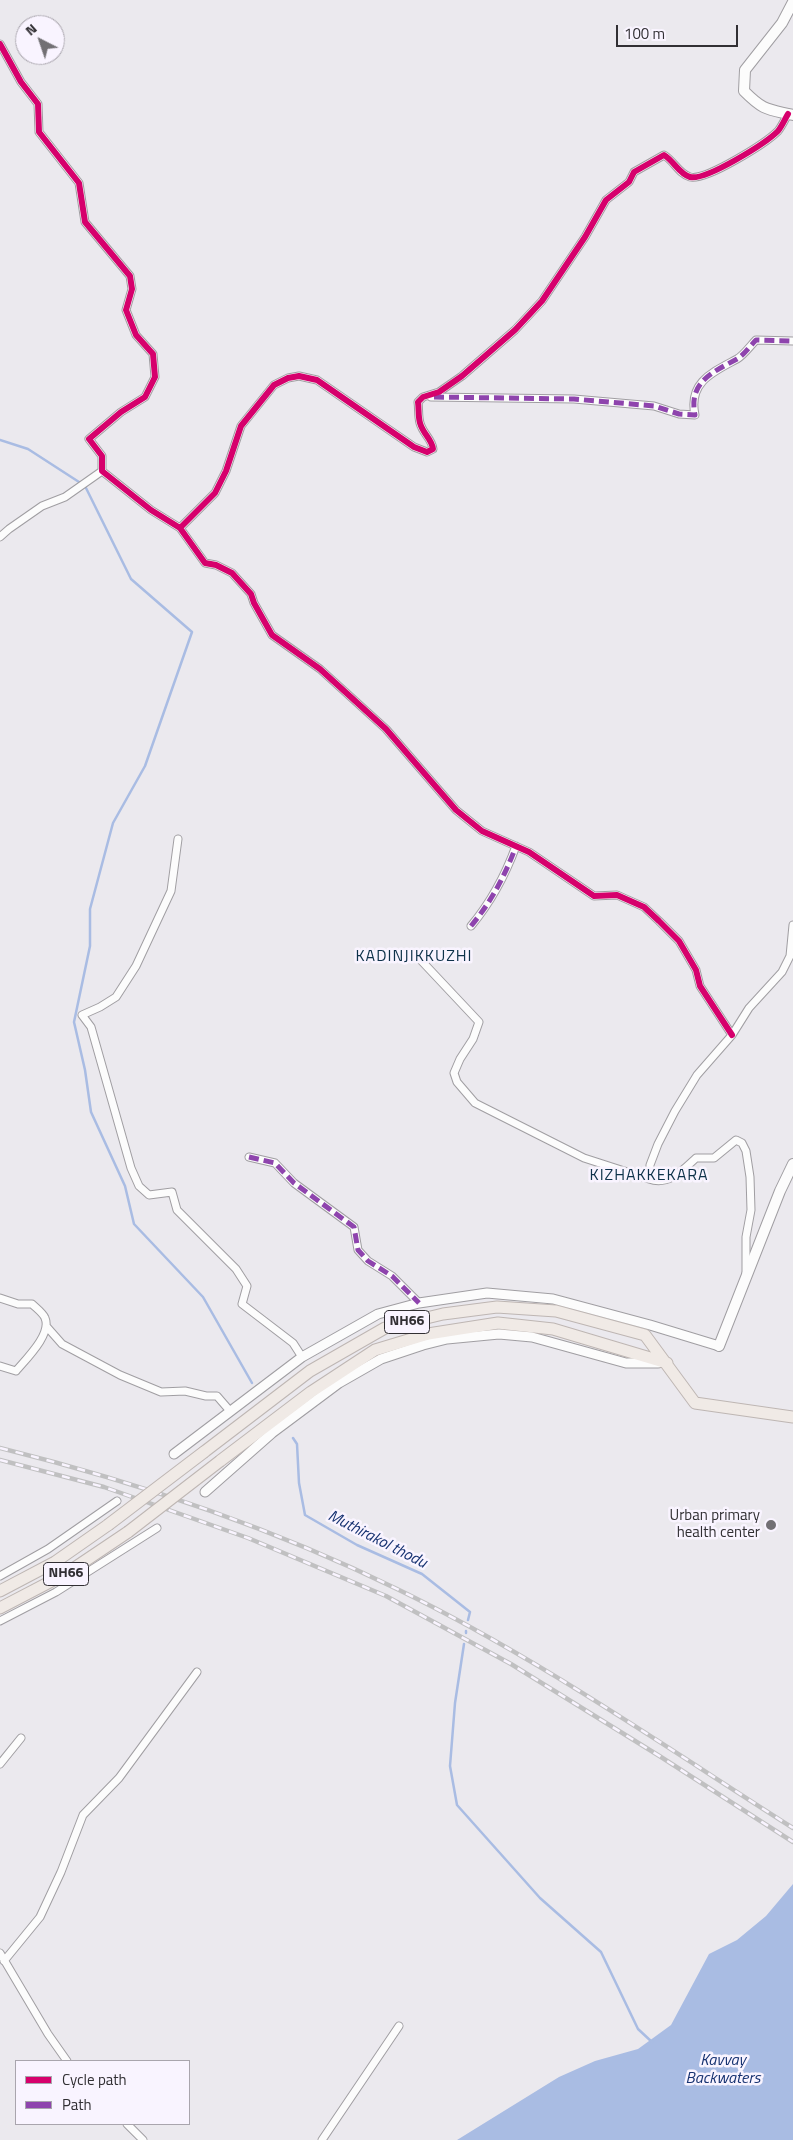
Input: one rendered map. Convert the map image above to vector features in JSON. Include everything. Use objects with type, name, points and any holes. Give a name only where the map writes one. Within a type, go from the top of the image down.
[{"type":"highway","name":"NH66","points":[[0,1592],[55,1562],[108,1525],[310,1371],[385,1328],[443,1314],[497,1307],[556,1311],[646,1335],[695,1403],[793,1416]]},
{"type":"highway","name":"NH66","points":[[0,1608],[66,1573],[128,1532],[311,1392],[375,1350],[428,1334],[498,1323],[553,1329],[667,1364]]},
{"type":"main road","points":[[790,115],[769,111],[756,103],[744,91],[744,82],[745,70],[782,23],[793,2]]},
{"type":"main road","points":[[719,1346],[793,1164]]},
{"type":"street","points":[[0,44],[21,82],[38,104],[39,132],[79,184],[85,222],[130,276],[132,289],[126,310],[136,335],[153,354],[155,377],[145,397],[121,412],[89,439],[102,456],[102,471]]},
{"type":"street","points":[[430,396],[462,376],[515,330],[542,301],[585,237],[606,200],[629,182],[634,172],[664,155],[682,173],[692,178],[704,175],[745,155],[779,130],[790,115]]},
{"type":"street","points":[[180,528],[215,493],[226,471],[241,426],[274,385],[288,378],[299,376],[317,380],[414,447],[427,452],[433,450],[432,442],[425,434],[420,422],[418,402],[423,397],[574,399],[654,406],[679,414],[695,415],[693,404],[698,386],[726,363],[739,358],[756,340],[793,341]]},
{"type":"street","points":[[102,471],[151,510],[180,528],[205,563],[216,565],[232,573],[251,594],[254,604],[272,635],[320,669],[386,729],[456,810],[482,831],[529,852],[594,896],[617,895],[644,907],[679,941],[696,970],[700,986],[732,1034]]},
{"type":"street","points":[[0,537],[9,528],[42,506],[64,497],[102,471]]},
{"type":"street","points":[[178,839],[172,891],[136,966],[116,997],[82,1015],[91,1027],[131,1168],[139,1186],[149,1195],[172,1192],[177,1210],[236,1269],[247,1286],[242,1304],[293,1343],[302,1357]]},
{"type":"street","points":[[471,926],[491,901],[507,871],[516,846]]},
{"type":"street","points":[[649,1179],[650,1165],[658,1144],[697,1075],[732,1034],[748,1008],[782,972],[790,956],[793,925]]},
{"type":"street","points":[[416,955],[478,1022],[473,1038],[454,1072],[457,1082],[475,1104],[584,1158],[649,1179],[661,1181],[677,1176],[696,1158],[714,1158],[736,1140],[742,1142],[746,1151],[750,1177],[751,1210],[746,1237],[746,1276]]},
{"type":"street","points":[[249,1157],[275,1163],[294,1183],[354,1227],[358,1250],[368,1261],[392,1276],[418,1303]]},
{"type":"street","points":[[174,1454],[302,1357],[378,1314],[418,1303],[487,1293],[553,1299],[719,1346]]},
{"type":"street","points":[[0,1298],[18,1304],[32,1304],[45,1317],[47,1327],[62,1344],[120,1374],[161,1392],[185,1391],[206,1396],[217,1396],[230,1411]]},
{"type":"street","points":[[0,1366],[16,1371],[44,1335],[47,1327]]},
{"type":"street","points":[[44,1335],[52,1333]]},
{"type":"street","points":[[205,1492],[272,1433],[340,1383],[381,1359],[423,1345],[448,1339],[507,1335],[532,1337],[626,1362],[667,1364]]},
{"type":"street","points":[[0,1576],[48,1549],[118,1501]]},
{"type":"street","points":[[0,1621],[56,1592],[157,1528]]},
{"type":"street","points":[[4,1962],[40,1917],[61,1872],[83,1815],[119,1778],[197,1672]]},
{"type":"street","points":[[0,1764],[21,1738]]},
{"type":"street","points":[[0,1953],[48,2034],[66,2060]]},
{"type":"street","points":[[322,2140],[399,2026]]},
{"type":"street","points":[[128,2125],[143,2140]]},
{"type":"water","name":"Kavvay Backwaters","points":[[793,1884],[793,2140],[457,2140],[559,2077],[595,2061],[638,2049],[671,2025],[709,1954],[737,1940],[766,1916]]},
{"type":"waterway","points":[[0,440],[28,449],[79,482]]},
{"type":"waterway","points":[[86,488],[131,579],[192,632],[145,766],[113,823],[90,909],[90,946],[74,1022],[85,1070],[91,1112],[125,1186],[134,1224],[203,1297],[252,1383]]},
{"type":"waterway","name":"Muthirakol thodu","points":[[293,1438],[297,1444],[299,1483],[305,1515],[357,1545],[422,1574],[470,1612],[468,1620]]},
{"type":"waterway","points":[[464,1644],[455,1703],[450,1766],[457,1805],[540,1898],[601,1952],[638,2029],[652,2042]]},
{"type":"railway","points":[[0,1448],[102,1476],[202,1508],[301,1546],[397,1589],[448,1615],[549,1672],[793,1828]]},
{"type":"railway","points":[[0,1460],[104,1487],[248,1538],[386,1596],[511,1664],[793,1842]]},
{"type":"marked path","points":[[434,397],[574,399],[654,406],[679,414],[695,415],[695,394],[699,386],[711,374],[745,353],[756,340],[793,341]]},
{"type":"marked path","points":[[471,926],[497,888],[516,846]]},
{"type":"marked path","points":[[249,1157],[275,1163],[294,1183],[354,1227],[358,1250],[368,1261],[392,1276],[419,1303]]},
{"type":"cycle path","points":[[0,44],[21,82],[38,104],[39,132],[79,183],[85,222],[130,276],[132,289],[126,310],[136,335],[153,354],[155,377],[145,397],[121,412],[89,439],[102,456],[102,471],[151,510],[180,528],[205,563],[216,565],[232,573],[251,594],[272,635],[320,669],[386,729],[456,810],[482,831],[529,852],[594,896],[617,895],[644,907],[679,941],[696,970],[700,986],[732,1035]]},
{"type":"cycle path","points":[[180,528],[215,493],[226,471],[241,426],[274,385],[288,378],[299,376],[317,380],[414,447],[427,452],[433,449],[420,423],[418,402],[423,397],[439,392],[462,376],[515,330],[542,301],[585,237],[606,200],[629,182],[634,172],[664,155],[690,177],[698,177],[709,173],[749,152],[771,137],[778,131],[788,114]]},
{"type":"place","name":"Urban primary health center","points":[[771,1525]]},
{"type":"district","name":"KADINJIKKUZHI","points":[[414,957]]},
{"type":"district","name":"KIZHAKKEKARA","points":[[649,1176]]}]
